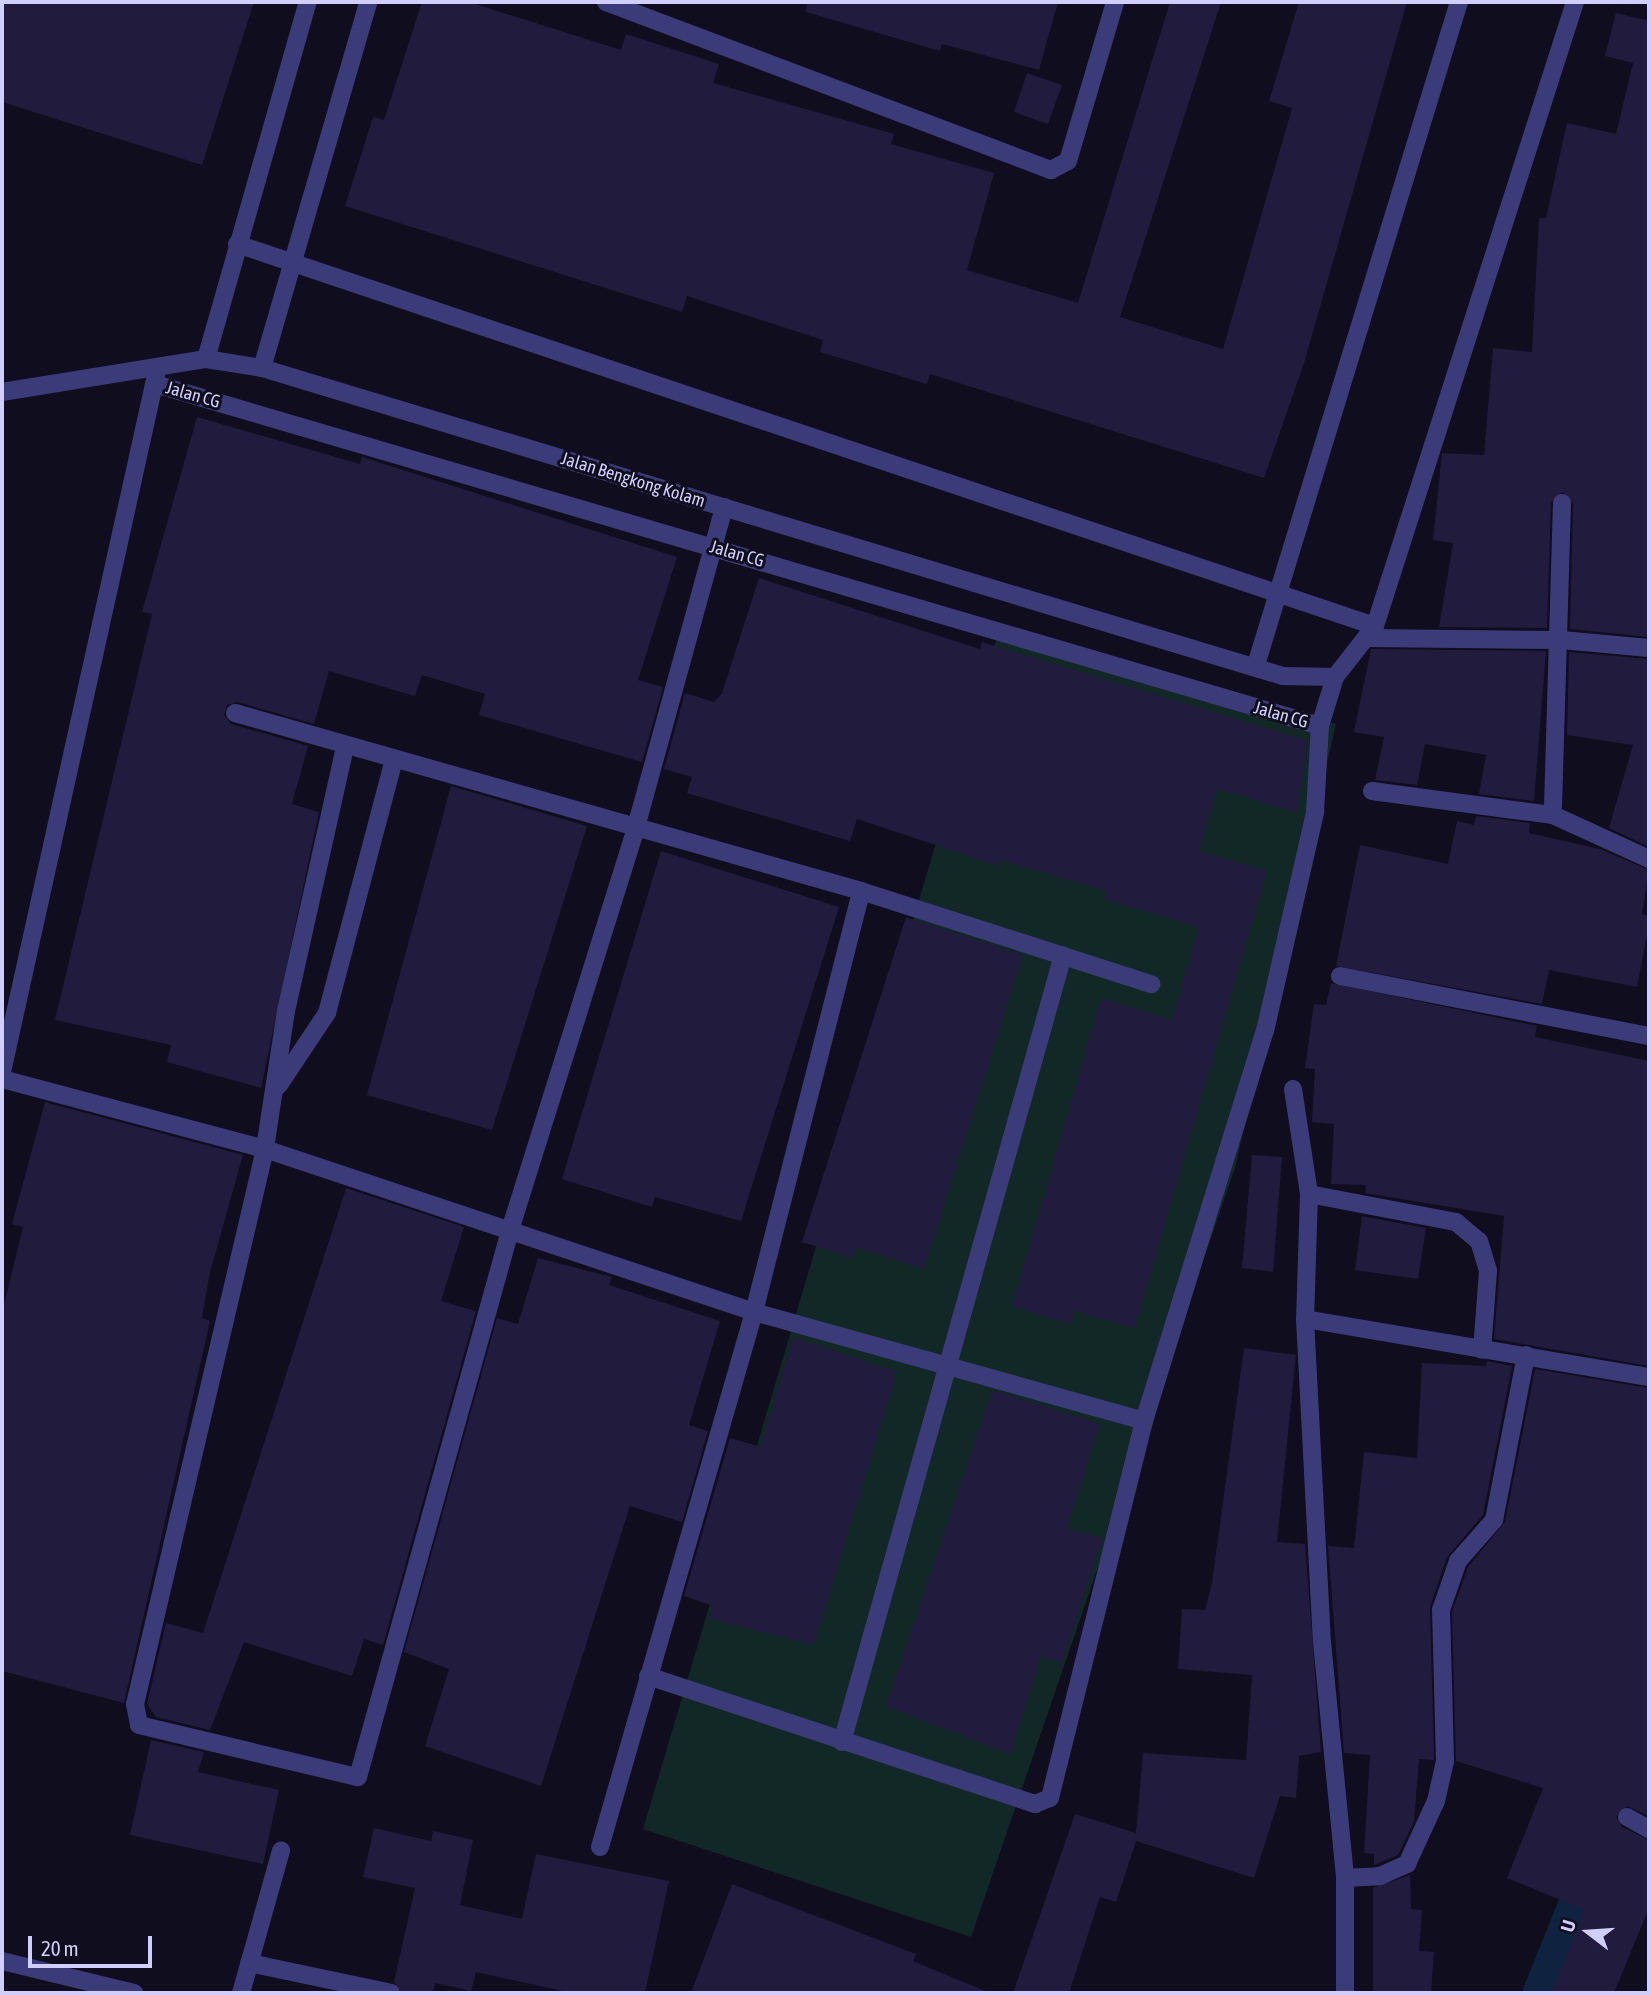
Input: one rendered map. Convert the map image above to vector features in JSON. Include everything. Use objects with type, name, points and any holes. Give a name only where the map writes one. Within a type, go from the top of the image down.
[{"type":"street","points":[[206,359],[308,2]]},
{"type":"street","points":[[262,368],[368,2]]},
{"type":"street","points":[[606,2],[1051,170],[1068,161],[1115,2]]},
{"type":"street","points":[[1256,665],[1459,2]]},
{"type":"street","points":[[648,1676],[1035,1804],[1047,1802],[1144,1421],[1265,1031],[1315,812],[1320,726],[1335,677],[1371,632],[1575,2]]},
{"type":"street","points":[[237,244],[294,261],[1279,597],[1371,632],[1562,640],[1649,648]]},
{"type":"street","name":"Jalan Bengkong Kolam","points":[[2,392],[206,359],[262,368],[1302,680],[1335,677]]},
{"type":"street","points":[[2,1072],[158,365]]},
{"type":"street","name":"Jalan CG","points":[[155,384],[1320,726]]},
{"type":"street","points":[[1553,815],[1562,640],[1562,503]]},
{"type":"street","points":[[345,747],[286,1011],[278,1087],[265,1149],[139,1682],[139,1726],[358,1777],[511,1227],[636,827],[724,507]]},
{"type":"street","points":[[234,713],[345,747],[861,891],[1151,984]]},
{"type":"street","points":[[278,1087],[327,1013],[394,759]]},
{"type":"street","points":[[1372,791],[1553,815],[1649,859]]},
{"type":"street","points":[[600,1847],[754,1312],[861,891]]},
{"type":"street","points":[[842,1742],[951,1362],[1063,955]]},
{"type":"street","points":[[1340,976],[1649,1035]]},
{"type":"street","points":[[2,1079],[265,1149],[511,1227],[754,1312],[951,1362],[1144,1421]]},
{"type":"street","points":[[1293,1089],[1309,1194],[1305,1319],[1322,1642],[1345,1878],[1345,1993]]},
{"type":"street","points":[[1309,1194],[1456,1222],[1479,1241],[1488,1271],[1482,1350]]},
{"type":"street","points":[[1305,1319],[1649,1377]]},
{"type":"street","points":[[1345,1878],[1380,1876],[1407,1864],[1436,1801],[1445,1748],[1441,1609],[1458,1561],[1494,1520],[1526,1355]]},
{"type":"street","points":[[1627,1817],[1649,1829]]},
{"type":"street","points":[[241,1993],[281,1851]]},
{"type":"street","points":[[2,1961],[134,1993]]},
{"type":"street","points":[[249,1964],[391,1993]]},
{"type":"green space","points":[[1001,624],[1336,724],[1235,1168],[971,1937],[643,1829]]},
{"type":"building","points":[[2,2],[254,2],[202,165],[2,102]]},
{"type":"building","points":[[422,2],[469,2],[621,50],[626,34],[719,64],[713,83],[894,134],[891,144],[994,173],[967,270],[1078,303],[1170,2],[1221,2],[1120,317],[1223,349],[1292,108],[1269,101],[1299,2],[1407,2],[1304,363],[1264,478],[930,374],[927,384],[820,352],[823,340],[687,296],[682,312],[345,206],[373,117],[384,120]]},
{"type":"building","points":[[807,2],[1058,2],[1039,70],[942,44],[940,51],[806,12]]},
{"type":"building","points":[[1616,13],[1649,21],[1649,637],[1570,629],[1573,503],[1563,492],[1551,503],[1547,628],[1439,627],[1453,543],[1433,540],[1442,453],[1484,455],[1493,348],[1532,352],[1539,218],[1546,218],[1567,123],[1616,134],[1633,63],[1605,56]]},
{"type":"building","points":[[1027,73],[1062,85],[1048,124],[1014,112]]},
{"type":"building","points":[[197,417],[360,464],[362,457],[677,557],[638,680],[663,687],[642,762],[479,715],[485,694],[422,675],[415,696],[329,671],[314,724],[238,702],[227,705],[224,715],[231,724],[308,746],[292,804],[319,812],[261,1088],[167,1062],[171,1045],[55,1020],[152,614],[142,612]]},
{"type":"building","points":[[759,578],[980,649],[982,642],[1308,741],[1297,812],[1217,789],[1199,851],[1267,871],[1135,1328],[1075,1311],[1071,1324],[1012,1306],[1101,998],[1172,1020],[1199,927],[1104,899],[1107,891],[1001,860],[999,866],[857,819],[850,841],[687,793],[692,777],[664,769],[685,693],[714,702],[722,693]]},
{"type":"building","points":[[1371,649],[1546,651],[1534,801],[1479,794],[1486,755],[1425,744],[1417,785],[1375,780],[1384,737],[1354,732]]},
{"type":"building","points":[[1569,652],[1649,659],[1649,847],[1609,828],[1633,745],[1567,735]]},
{"type":"building","points":[[451,786],[587,826],[492,1130],[367,1095]]},
{"type":"building","points":[[1476,816],[1530,823],[1529,833],[1600,849],[1649,870],[1642,914],[1649,916],[1649,925],[1637,987],[1549,970],[1542,1004],[1336,966],[1360,845],[1448,864],[1457,821],[1474,825]]},
{"type":"building","points":[[661,851],[839,907],[741,1221],[655,1197],[652,1207],[562,1179]]},
{"type":"building","points":[[906,917],[1023,955],[924,1269],[856,1247],[853,1258],[802,1242]]},
{"type":"building","points":[[1331,983],[1537,1026],[1535,1037],[1649,1061],[1649,1366],[1494,1339],[1504,1216],[1365,1193],[1366,1185],[1331,1184],[1334,1124],[1312,1122],[1315,1069],[1305,1068],[1314,1004],[1326,1005]]},
{"type":"building","points":[[45,1102],[243,1155],[210,1272],[202,1318],[210,1321],[124,1703],[2,1671],[2,1313],[23,1227],[12,1224]]},
{"type":"building","points":[[1252,1155],[1282,1157],[1273,1272],[1242,1268]]},
{"type":"building","points":[[346,1188],[464,1227],[441,1301],[476,1311],[383,1645],[364,1639],[352,1676],[244,1642],[210,1730],[156,1717],[147,1704],[166,1623],[203,1633]]},
{"type":"building","points":[[1362,1216],[1426,1228],[1418,1279],[1355,1270]]},
{"type":"building","points":[[538,1258],[612,1277],[609,1285],[720,1321],[689,1425],[708,1431],[682,1522],[630,1506],[541,1786],[425,1746],[449,1669],[404,1652],[497,1318],[518,1324]]},
{"type":"building","points":[[793,1337],[897,1372],[814,1645],[709,1618],[713,1606],[684,1596],[730,1438],[761,1447]]},
{"type":"building","points":[[1244,1348],[1296,1355],[1277,1542],[1305,1544],[1321,1752],[1299,1756],[1296,1798],[1280,1796],[1254,1878],[1136,1841],[1116,1902],[1100,1897],[1069,1993],[1013,1993],[1075,1814],[1136,1833],[1143,1753],[1246,1760],[1252,1675],[1178,1669],[1182,1609],[1205,1610],[1212,1583]]},
{"type":"building","points":[[1487,1361],[1512,1366],[1483,1515],[1447,1557],[1430,1607],[1434,1760],[1419,1759],[1414,1822],[1398,1855],[1374,1865],[1374,1854],[1364,1853],[1370,1755],[1344,1753],[1328,1546],[1354,1548],[1364,1452],[1417,1458],[1422,1363],[1486,1366]]},
{"type":"building","points":[[1535,1369],[1649,1388],[1649,1816],[1627,1806],[1616,1817],[1622,1827],[1649,1840],[1649,1908],[1614,1993],[1551,1993],[1585,1910],[1507,1878],[1543,1788],[1456,1761],[1452,1612],[1468,1567],[1505,1522]]},
{"type":"building","points":[[992,1390],[1100,1424],[1067,1528],[1102,1539],[1062,1663],[1041,1657],[1010,1754],[886,1706]]},
{"type":"building","points":[[151,1740],[204,1752],[198,1772],[279,1790],[263,1864],[130,1835]]},
{"type":"building","points":[[374,1828],[431,1841],[433,1831],[473,1840],[460,1905],[522,1919],[536,1854],[669,1881],[645,1993],[572,1993],[476,1972],[471,1991],[435,1983],[433,1993],[402,1993],[394,1982],[415,1888],[363,1877]]},
{"type":"building","points":[[1410,1875],[1411,1909],[1422,1910],[1419,1951],[1434,1952],[1431,1993],[1373,1993],[1373,1888]]},
{"type":"building","points":[[732,1884],[916,1954],[913,1961],[990,1993],[691,1993]]},
{"type":"waterway","points":[[1545,1993],[1602,1852]]}]
